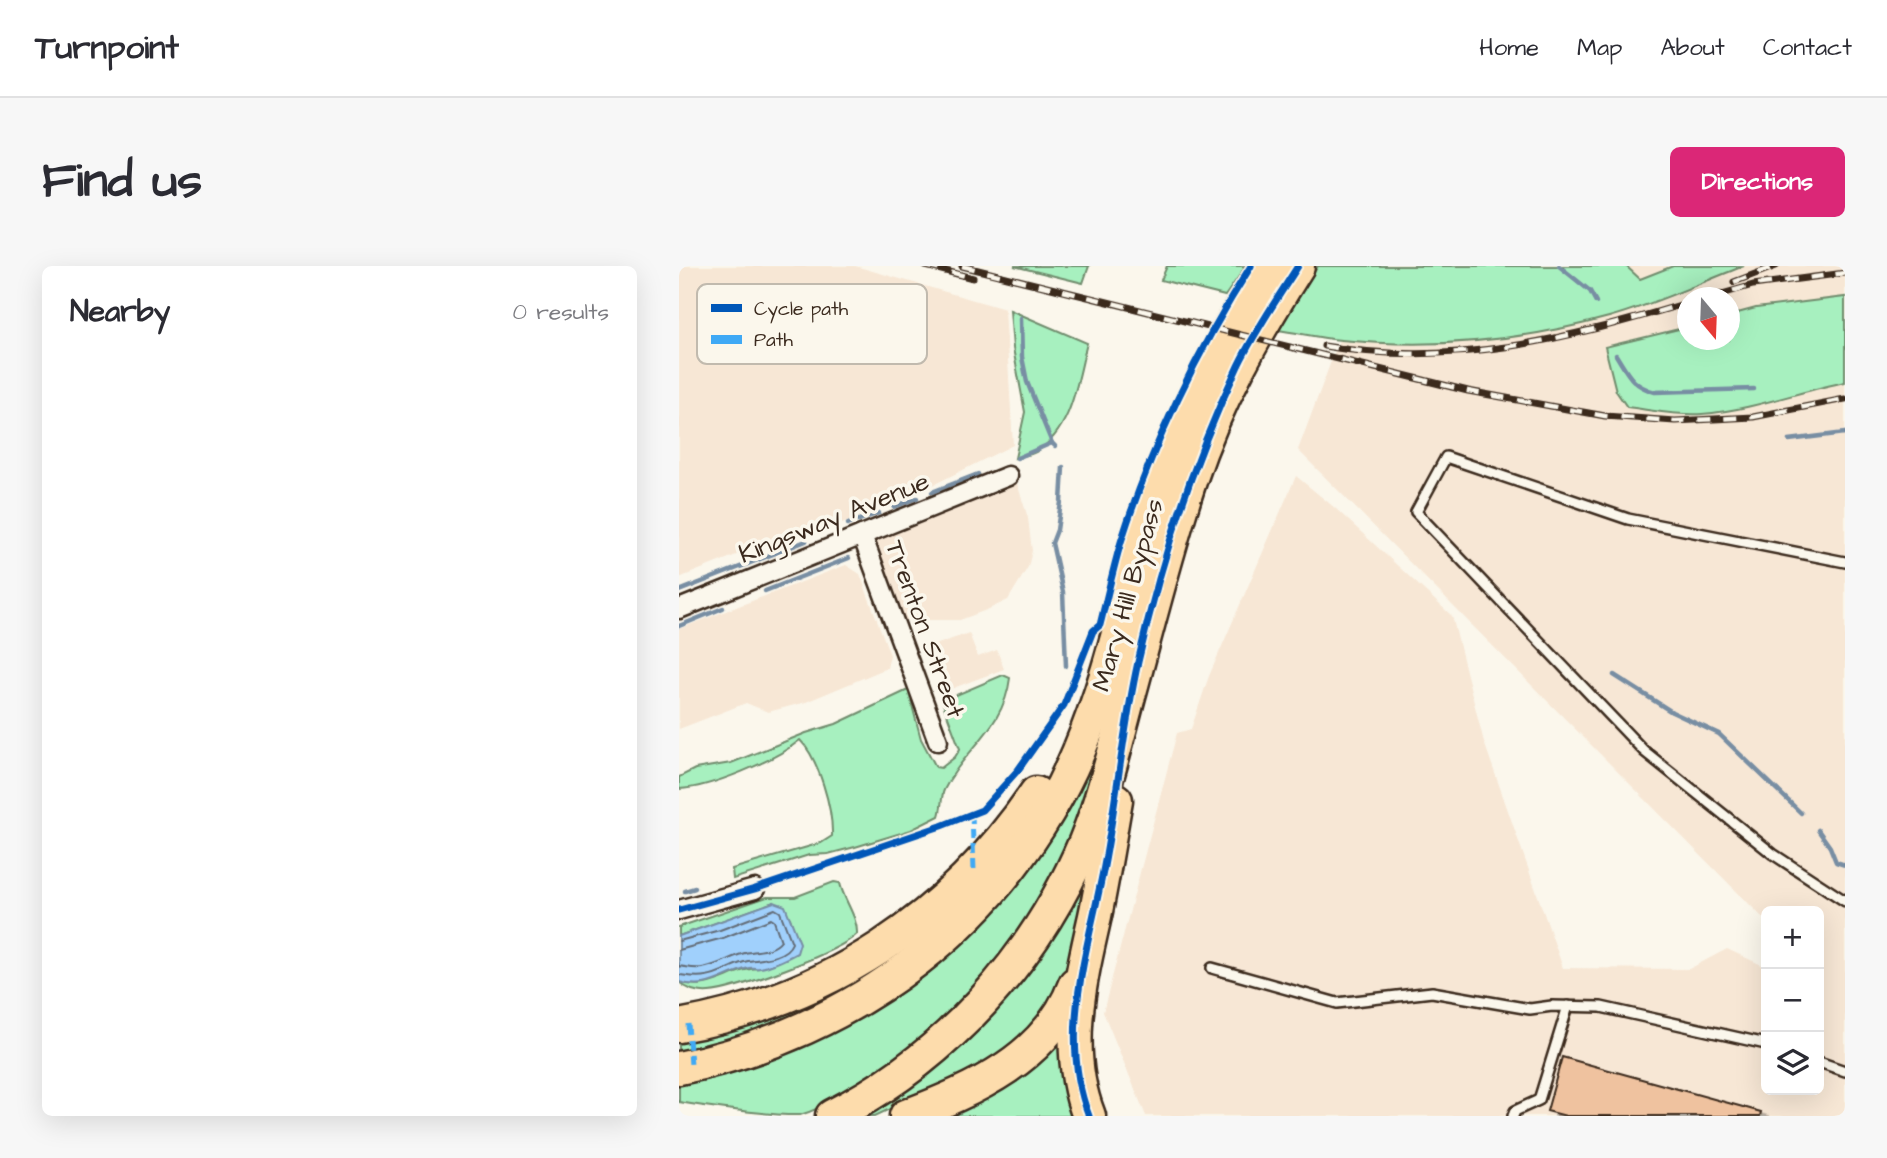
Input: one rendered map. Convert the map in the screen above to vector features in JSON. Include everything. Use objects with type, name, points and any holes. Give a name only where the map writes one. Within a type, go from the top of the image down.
[{"type":"highway","name":"Mary Hill Bypass","points":[[832,1116],[893,1080],[937,1045],[996,987],[1030,942],[1061,893],[1088,833],[1112,762],[1151,512],[1169,458],[1213,356],[1266,266]]},
{"type":"highway","name":"Mary Hill Bypass","points":[[679,1068],[733,1055],[812,1026],[884,985],[949,934],[1004,875],[1052,804],[1127,654],[1213,423],[1240,364],[1298,266]]},
{"type":"highway","points":[[1089,1116],[1080,1090],[1076,1045],[1077,998],[1105,865],[1127,654]]},
{"type":"highway","points":[[679,1026],[716,1019],[771,1003],[841,971],[895,938],[956,889],[986,859],[1019,819],[1127,654]]},
{"type":"highway","points":[[906,1116],[986,1082],[1026,1054],[1063,1008],[1072,993],[1084,960]]},
{"type":"street","name":"Kingsway Avenue","points":[[679,609],[1008,476]]},
{"type":"street","name":"Trenton Street","points":[[862,535],[938,741]]},
{"type":"street","points":[[679,910],[755,889]]},
{"type":"lane","points":[[1845,562],[1628,519],[1446,457],[1416,512],[1644,751],[1773,854],[1845,901]]},
{"type":"lane","points":[[1212,968],[1337,1003],[1432,992],[1529,1009],[1601,1007],[1761,1043]]},
{"type":"lane","points":[[1513,1116],[1515,1111],[1539,1100],[1568,1006]]},
{"type":"lane","points":[[1824,1064],[1845,1071]]},
{"type":"shaded area","points":[[679,266],[855,266],[918,284],[697,284],[697,364],[927,364],[927,287],[1005,309],[1013,445],[927,488],[842,524],[809,526],[679,578]]},
{"type":"shaded area","points":[[1626,266],[1673,266],[1639,279]]},
{"type":"shaded area","points":[[1744,266],[1845,266],[1845,1116],[1146,1116],[1103,1012],[1177,733],[1191,729],[1209,676],[1296,476],[1335,508],[1452,616],[1484,742],[1563,968],[1689,969],[1727,949],[1761,965],[1761,1095],[1824,1095],[1824,906],[1761,906],[1761,916],[1298,450],[1339,340],[1429,345],[1522,336],[1610,317],[1677,293],[1677,350],[1740,350],[1740,287],[1692,287]]},
{"type":"shaded area","points":[[1016,480],[1028,518],[1032,551],[1028,567],[1008,600],[960,620],[904,620],[871,539]]},
{"type":"shaded area","points":[[846,565],[860,574],[890,655],[887,668],[806,702],[768,712],[746,703],[679,729],[679,629]]},
{"type":"shaded area","points":[[969,633],[978,657],[997,650],[1004,669],[948,690],[932,646]]},
{"type":"green space","points":[[1014,266],[1089,266],[1083,283]]},
{"type":"green space","points":[[1167,266],[1246,266],[1225,296],[1161,280]]},
{"type":"green space","points":[[1318,266],[1626,266],[1640,279],[1673,266],[1744,266],[1692,287],[1677,287],[1677,293],[1609,317],[1510,337],[1442,343],[1375,343],[1278,330]]},
{"type":"green space","points":[[1845,297],[1845,382],[1738,409],[1693,414],[1627,407],[1616,391],[1605,347],[1677,329],[1677,350],[1740,350],[1740,312]]},
{"type":"green space","points":[[1010,310],[1087,343],[1072,403],[1058,431],[1036,452],[1015,458],[1025,412],[1013,348]]},
{"type":"green space","points":[[1123,673],[1085,801],[1054,874],[1024,926],[1006,950],[946,1017],[865,1081],[826,1105],[800,1115],[758,1113],[679,1102],[679,1082],[742,1067],[794,1048],[883,1001],[937,962],[987,917]]},
{"type":"green space","points":[[1003,675],[1010,678],[1000,711],[952,776],[943,793],[939,816],[911,830],[828,854],[809,855],[733,879],[732,869],[821,843],[832,836],[823,785],[807,749],[800,740],[742,772],[708,784],[679,789],[679,777],[695,769],[731,763],[836,724],[908,690],[921,739],[936,767],[941,768],[955,757],[960,749],[942,701]]},
{"type":"green space","points":[[1100,842],[1074,958],[1053,1004],[1002,1056],[875,1116],[860,1116],[1028,970],[1069,908]]},
{"type":"green space","points":[[834,882],[840,883],[857,928],[857,934],[847,942],[786,969],[722,990],[697,991],[679,982],[701,984],[760,968],[794,931],[790,918],[774,902],[679,936],[679,927],[767,897],[795,897]]},
{"type":"green space","points":[[937,925],[868,979],[782,1024],[679,1055],[679,1037]]},
{"type":"green space","points":[[1063,1030],[1080,1116],[935,1116]]},
{"type":"water","points":[[774,902],[785,906],[800,943],[797,953],[770,966],[749,968],[708,983],[679,982],[679,936]]},
{"type":"building","points":[[1562,1057],[1761,1112],[1760,1116],[1566,1116],[1547,1111]]},
{"type":"waterway","points":[[1559,266],[1590,291],[1596,302]]},
{"type":"waterway","points":[[1021,318],[1022,357],[1027,382],[1055,446]]},
{"type":"waterway","points":[[1616,355],[1636,383],[1655,392],[1754,389]]},
{"type":"waterway","points":[[1789,440],[1845,433]]},
{"type":"waterway","points":[[1017,458],[1052,443]]},
{"type":"waterway","points":[[1063,467],[1057,530],[1052,543],[1063,592],[1066,666]]},
{"type":"waterway","points":[[932,492],[978,474]]},
{"type":"waterway","points":[[894,507],[917,498]]},
{"type":"waterway","points":[[848,524],[879,513]]},
{"type":"waterway","points":[[679,591],[806,541]]},
{"type":"waterway","points":[[765,591],[849,558]]},
{"type":"waterway","points":[[679,626],[723,608]]},
{"type":"waterway","points":[[1614,675],[1672,712],[1719,734],[1801,813]]},
{"type":"waterway","points":[[1818,830],[1830,847],[1836,862],[1845,865]]},
{"type":"waterway","points":[[685,891],[695,888]]},
{"type":"railway","points":[[926,266],[973,278]]},
{"type":"railway","points":[[962,266],[1468,391],[1605,416],[1675,421],[1753,417],[1845,399]]},
{"type":"railway","points":[[1734,282],[1776,266]]},
{"type":"railway","points":[[1740,289],[1845,273]]},
{"type":"railway","points":[[1324,346],[1418,354],[1508,347],[1552,339],[1677,306]]},
{"type":"marked path","points":[[972,814],[974,871]]},
{"type":"marked path","points":[[688,1024],[691,1065]]},
{"type":"cycle path","points":[[679,910],[755,889],[982,810],[1018,770],[1064,705],[1093,631],[1100,625],[1121,542],[1161,435],[1194,365],[1251,266]]},
{"type":"cycle path","points":[[1089,1116],[1080,1085],[1076,1054],[1079,991],[1109,840],[1133,687],[1147,624],[1180,511],[1222,402],[1252,340],[1298,266]]}]
